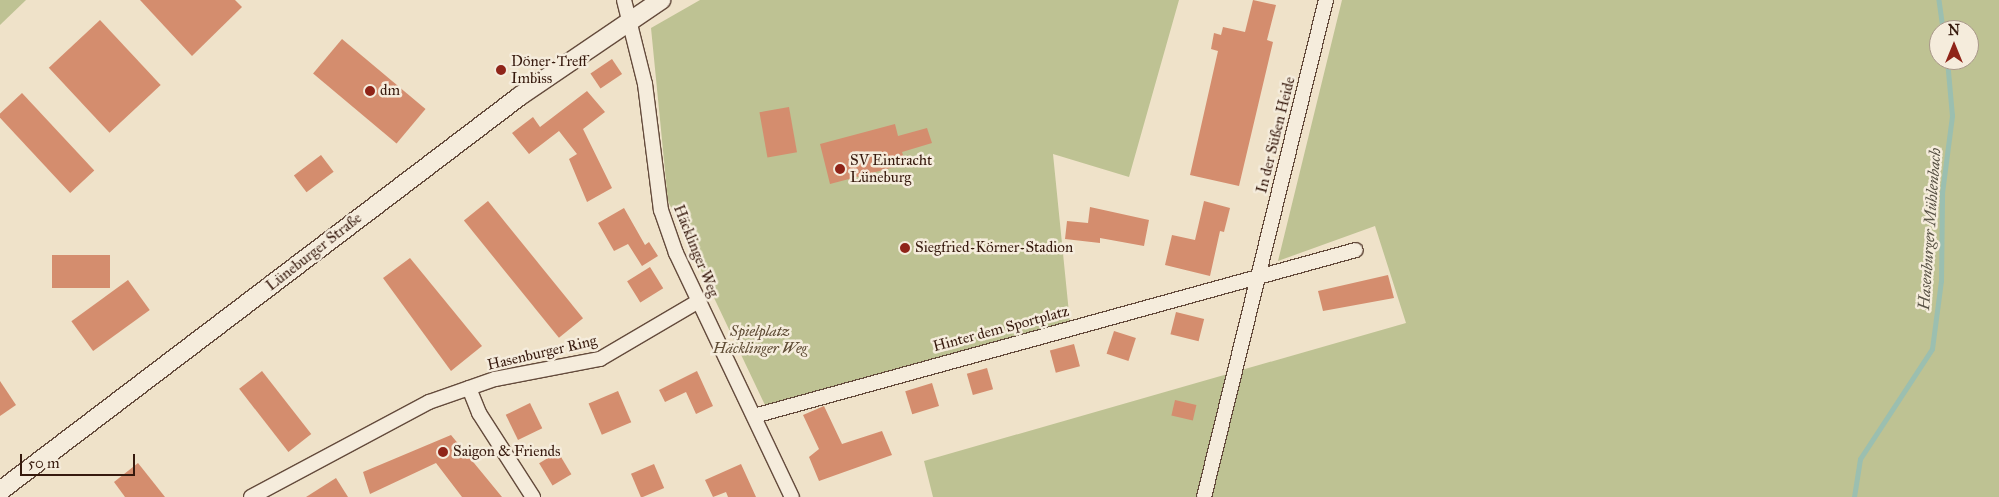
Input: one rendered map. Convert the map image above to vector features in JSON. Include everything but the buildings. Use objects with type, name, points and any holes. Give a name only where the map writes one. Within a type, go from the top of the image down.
[{"type":"street","name":"Häcklinger Weg","points":[[624,0],[632,19],[645,84],[661,210],[699,301],[792,497]]},
{"type":"street","name":"Lüneburger Straße","points":[[0,491],[404,183],[661,0]]},
{"type":"street","name":"In der Süßen Heide","points":[[1204,497],[1326,0]]},
{"type":"street","points":[[1258,277],[1356,250]]},
{"type":"street","name":"Hinter dem Sportplatz","points":[[754,416],[1258,277]]},
{"type":"street","name":"Hasenburger Ring","points":[[251,497],[429,402],[469,388],[600,359],[699,301]]},
{"type":"street","points":[[469,388],[480,413],[533,497]]},
{"type":"green space","points":[[0,0],[26,0],[0,25]]},
{"type":"green space","name":"SV Eintracht Lüneburg","points":[[700,0],[1179,0],[1129,177],[1053,154],[1070,323],[765,405],[668,201],[651,28]]},
{"type":"green space","points":[[1342,0],[1999,0],[1999,497],[933,497],[924,461],[1406,323],[1375,226],[1278,261]]},
{"type":"waterway","name":"Hasenburger Mühlenbach","points":[[1939,0],[1942,20]]},
{"type":"waterway","name":"Hasenburger Mühlenbach","points":[[1854,497],[1860,459],[1932,349],[1941,281],[1942,193],[1952,116],[1948,70]]},
{"type":"place","name":"Döner-Treff Imbiss","points":[[501,70]]},
{"type":"place","name":"dm","points":[[370,91]]},
{"type":"place","name":"SV Eintracht Lüneburg","points":[[840,169]]},
{"type":"place","name":"Siegfried-Körner-Stadion","points":[[905,248]]},
{"type":"place","name":"Saigon & Friends","points":[[443,452]]},
{"type":"park label","name":"Spielplatz Häcklinger Weg","points":[[760,340]]}]
